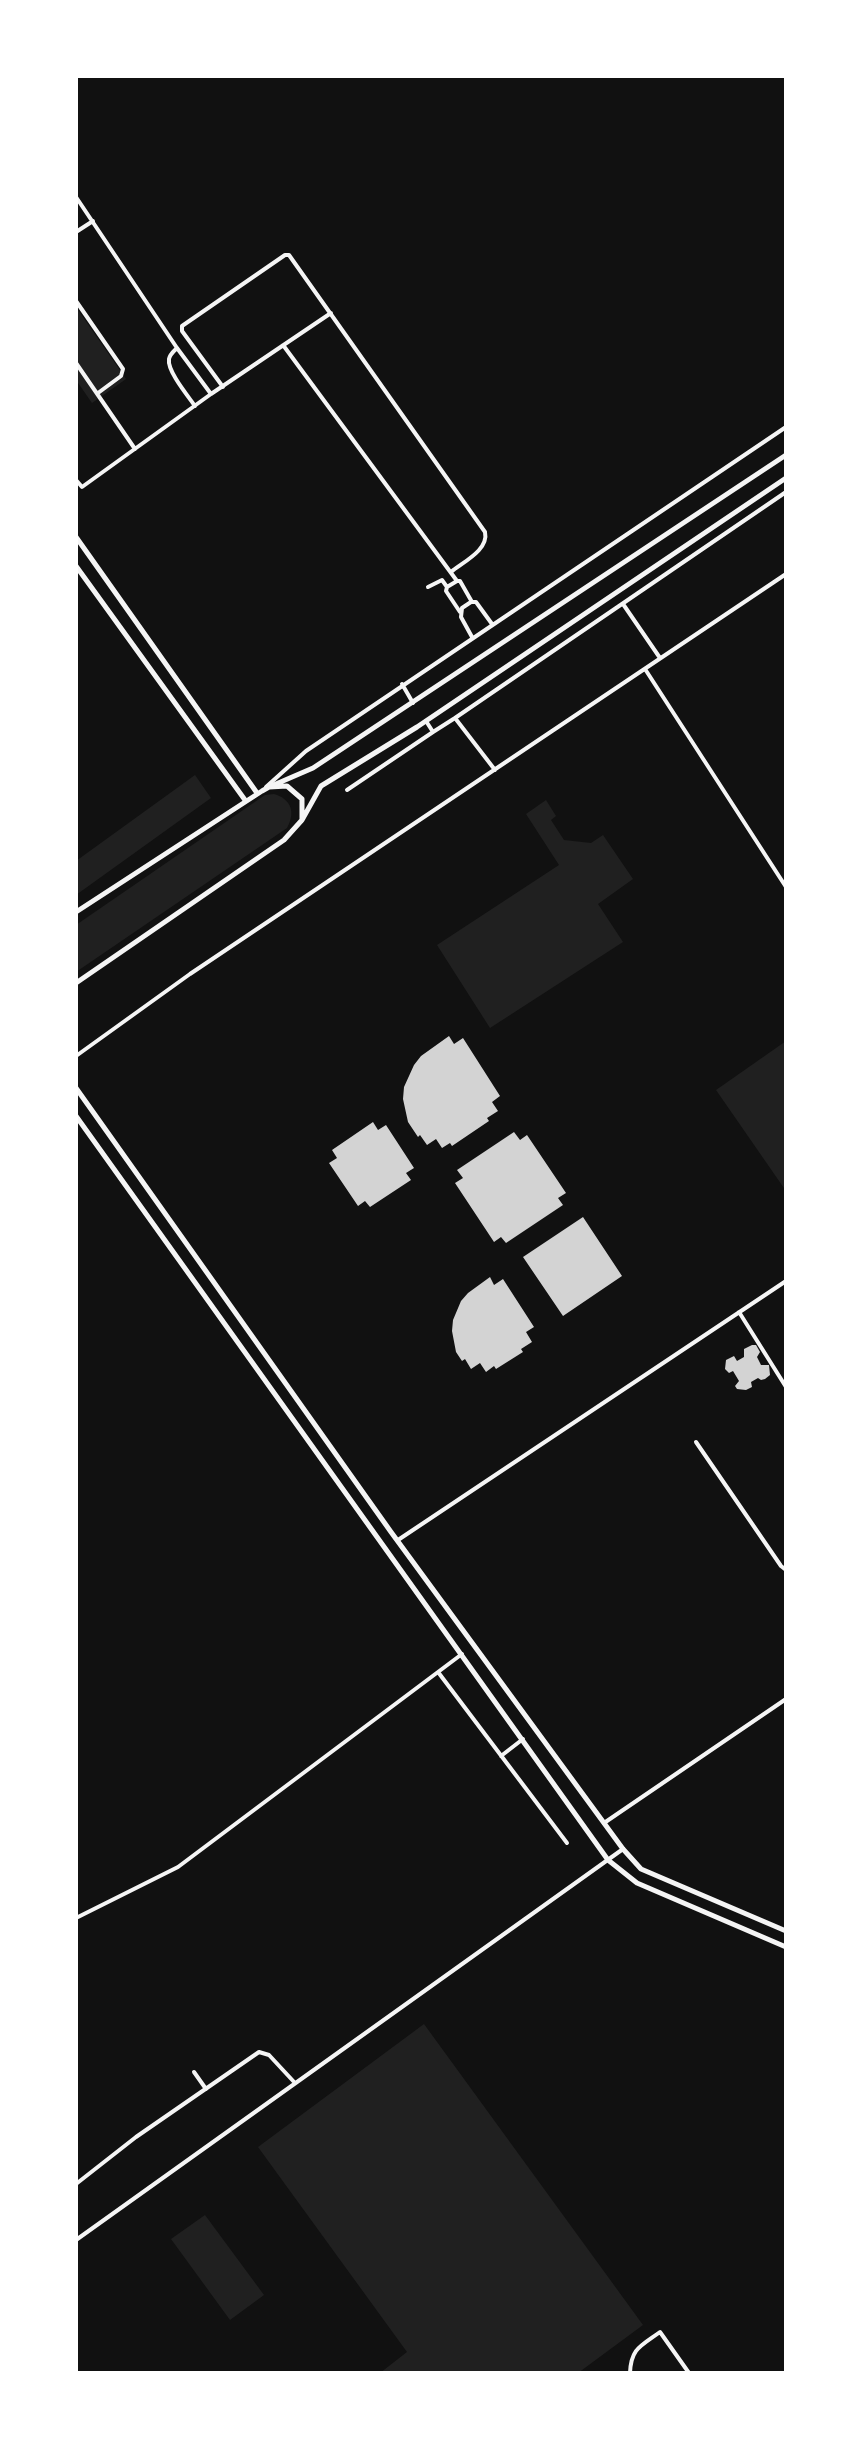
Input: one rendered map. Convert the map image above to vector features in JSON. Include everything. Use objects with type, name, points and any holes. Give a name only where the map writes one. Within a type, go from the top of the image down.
[{"type":"street","points":[[76,197],[211,394]]},
{"type":"street","points":[[76,232],[93,221]]},
{"type":"street","points":[[223,387],[182,331],[182,326],[289,255],[485,532],[487,539],[483,546],[451,572]]},
{"type":"street","points":[[76,301],[123,369],[121,376],[98,393]]},
{"type":"street","points":[[76,480],[82,487],[331,313]]},
{"type":"street","points":[[283,345],[460,581],[472,602],[481,606],[492,624]]},
{"type":"street","points":[[177,348],[169,356],[169,364],[195,406]]},
{"type":"street","points":[[76,363],[135,449]]},
{"type":"street","points":[[259,792],[306,751],[402,684],[786,427]]},
{"type":"street","points":[[76,912],[245,800],[313,768],[786,455]]},
{"type":"street","points":[[76,983],[284,840],[302,820],[321,786],[426,721],[786,478]]},
{"type":"street","points":[[347,790],[786,492]]},
{"type":"street","points":[[76,537],[259,792]]},
{"type":"street","points":[[76,566],[245,800]]},
{"type":"street","points":[[76,1056],[190,974],[786,574]]},
{"type":"street","points":[[428,587],[442,580],[472,637]]},
{"type":"street","points":[[447,587],[457,581]]},
{"type":"street","points":[[460,612],[472,602]]},
{"type":"street","points":[[623,604],[661,658]]},
{"type":"street","points":[[645,669],[786,887]]},
{"type":"street","points":[[402,684],[413,703]]},
{"type":"street","points":[[455,718],[495,770]]},
{"type":"street","points":[[426,721],[433,732]]},
{"type":"street","points":[[269,787],[287,786],[302,799],[302,820]]},
{"type":"street","points":[[76,1088],[372,1505],[623,1849],[641,1869],[786,1931]]},
{"type":"street","points":[[76,1116],[608,1860],[637,1883],[786,1947]]},
{"type":"street","points":[[398,1540],[786,1281]]},
{"type":"street","points":[[739,1312],[786,1387]]},
{"type":"street","points":[[696,1442],[786,1570]]},
{"type":"street","points":[[361,1513],[372,1505]]},
{"type":"street","points":[[76,1918],[178,1867],[462,1654]]},
{"type":"street","points":[[438,1672],[567,1843]]},
{"type":"street","points":[[604,1823],[786,1699]]},
{"type":"street","points":[[501,1756],[523,1739]]},
{"type":"street","points":[[76,2240],[623,1849]]},
{"type":"street","points":[[76,2184],[136,2137],[259,2052],[269,2055],[295,2083]]},
{"type":"street","points":[[194,2072],[206,2089]]},
{"type":"street","points":[[630,2373],[630,2356],[660,2332],[689,2373]]},
{"type":"shaded area","points":[[76,307],[126,379],[92,403],[76,380]]},
{"type":"shaded area","points":[[195,775],[211,798],[76,895],[76,861]]},
{"type":"shaded area","points":[[274,794],[284,799],[290,807],[291,817],[287,828],[76,972],[76,925],[265,795]]},
{"type":"shaded area","points":[[546,800],[556,816],[551,820],[564,840],[591,843],[603,835],[633,879],[598,904],[623,942],[490,1028],[437,945],[559,865],[526,814]]},
{"type":"shaded area","points":[[786,1041],[786,1191],[716,1090]]},
{"type":"shaded area","points":[[424,2024],[643,2325],[578,2373],[380,2373],[407,2352],[258,2147]]},
{"type":"shaded area","points":[[205,2215],[264,2295],[230,2320],[171,2239]]},
{"type":"building","points":[[449,1036],[454,1044],[463,1038],[500,1096],[492,1102],[498,1111],[487,1118],[489,1121],[452,1146],[450,1143],[442,1148],[436,1139],[427,1145],[420,1135],[418,1137],[408,1122],[403,1099],[404,1087],[414,1065],[421,1056]]},
{"type":"building","points":[[373,1122],[378,1130],[386,1125],[414,1168],[406,1173],[411,1180],[370,1207],[365,1201],[358,1206],[329,1163],[337,1158],[332,1150]]},
{"type":"building","points":[[514,1132],[520,1140],[527,1135],[566,1193],[558,1198],[563,1205],[506,1243],[501,1237],[494,1242],[455,1183],[463,1178],[457,1170]]},
{"type":"building","points":[[583,1217],[622,1276],[563,1316],[523,1257]]},
{"type":"building","points":[[490,1277],[494,1285],[503,1279],[534,1327],[526,1332],[532,1342],[521,1349],[523,1352],[486,1372],[480,1363],[471,1369],[465,1359],[462,1361],[456,1352],[452,1331],[461,1301]]},
{"type":"building","points":[[756,1345],[760,1352],[757,1357],[761,1365],[769,1365],[770,1375],[751,1382],[752,1387],[746,1390],[737,1389],[735,1386],[739,1381],[733,1371],[729,1373],[725,1369],[726,1360],[734,1356],[737,1361],[744,1357],[744,1349]]}]
